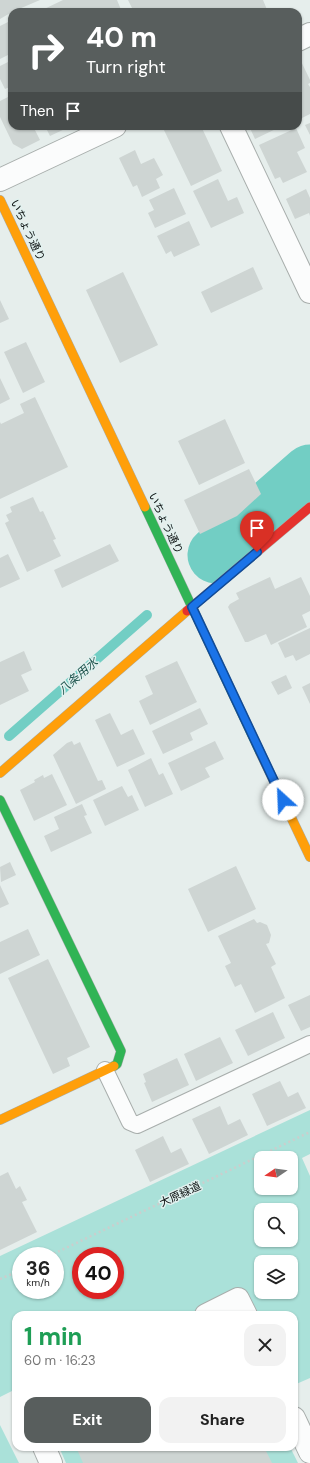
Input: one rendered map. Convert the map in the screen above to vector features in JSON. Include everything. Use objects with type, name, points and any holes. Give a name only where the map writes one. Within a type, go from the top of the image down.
[{"type":"street","points":[[0,180],[106,130]]},
{"type":"street","points":[[233,130],[310,292]]},
{"type":"street","name":"いちょう通り","points":[[0,200],[310,857]]},
{"type":"street","points":[[0,773],[310,507]]},
{"type":"street","points":[[0,800],[121,1051],[117,1064],[0,1120]]},
{"type":"street","points":[[214,1311],[238,1299],[244,1311]]},
{"type":"street","points":[[298,1426],[310,1452]]},
{"type":"street","points":[[46,1451],[51,1463]]},
{"type":"lane","points":[[105,1070],[130,1122],[137,1125],[310,1044]]},
{"type":"path","name":"大原緑道","points":[[64,1249],[310,1132]]},
{"type":"path","points":[[0,1280],[12,1274]]},
{"type":"shaded area","points":[[310,1110],[310,1154],[302,1158],[310,1176],[310,1378],[298,1383],[298,1311],[12,1311],[12,1391],[0,1397],[0,1256],[12,1250],[12,1299],[64,1299],[64,1247],[19,1247]]},
{"type":"shaded area","points":[[0,1425],[19,1463],[0,1463]]},
{"type":"shaded area","points":[[61,1451],[292,1451],[298,1463],[66,1463]]},
{"type":"building","points":[[0,0],[40,0],[21,8],[8,8],[8,14],[0,19]]},
{"type":"building","points":[[63,0],[117,0],[120,8],[46,8]]},
{"type":"building","points":[[128,0],[263,0],[266,8],[132,8]]},
{"type":"building","points":[[8,22],[8,55],[0,59],[0,26]]},
{"type":"building","points":[[8,62],[8,88],[5,89],[0,79],[0,66]]},
{"type":"building","points":[[302,63],[310,80],[310,83],[308,84],[310,87],[310,114],[302,118]]},
{"type":"building","points":[[8,97],[8,130],[35,130],[40,140],[22,149],[13,144],[0,117],[0,101]]},
{"type":"building","points":[[310,123],[310,135],[305,125]]},
{"type":"building","points":[[47,130],[63,130],[50,136]]},
{"type":"building","points":[[164,130],[203,130],[222,171],[191,186]]},
{"type":"building","points":[[251,130],[274,130],[255,139]]},
{"type":"building","points":[[292,130],[297,130],[305,148],[297,152],[307,172],[283,183],[280,177],[275,179],[259,145]]},
{"type":"building","points":[[135,150],[141,164],[154,158],[163,175],[156,179],[160,188],[142,197],[137,185],[133,187],[119,158]]},
{"type":"building","points":[[218,179],[228,201],[237,197],[244,213],[211,228],[193,191]]},
{"type":"building","points":[[174,188],[186,214],[155,228],[148,213],[154,210],[149,200]]},
{"type":"building","points":[[306,189],[310,198],[310,216],[309,213],[295,219],[286,199]]},
{"type":"building","points":[[189,221],[200,245],[174,257],[171,251],[166,254],[157,236]]},
{"type":"building","points":[[253,267],[263,289],[211,313],[201,292]]},
{"type":"building","points":[[123,272],[158,345],[120,363],[86,290]]},
{"type":"building","points":[[0,300],[9,319],[0,323]]},
{"type":"building","points":[[26,342],[45,382],[23,393],[4,352]]},
{"type":"building","points":[[0,378],[10,399],[0,404]]},
{"type":"building","points":[[35,397],[68,467],[0,499],[0,422],[1,424],[24,413],[20,404]]},
{"type":"building","points":[[225,419],[245,463],[199,485],[178,441]]},
{"type":"building","points":[[249,469],[261,494],[237,516],[200,534],[184,500]]},
{"type":"building","points":[[33,497],[40,512],[43,511],[56,539],[53,540],[61,556],[27,572],[5,523],[9,521],[6,515],[12,512],[10,507]]},
{"type":"building","points":[[110,544],[119,561],[62,588],[54,570]]},
{"type":"building","points":[[8,554],[20,579],[0,588],[0,558]]},
{"type":"building","points":[[270,577],[275,589],[301,577],[310,596],[310,611],[302,615],[307,627],[271,645],[266,634],[245,642],[228,607],[230,604],[239,599],[236,593]]},
{"type":"building","points":[[310,628],[310,654],[296,661],[293,655],[285,658],[278,643]]},
{"type":"building","points":[[24,651],[32,670],[21,675],[29,691],[0,705],[0,662]]},
{"type":"building","points":[[177,661],[197,702],[150,725],[139,701],[153,694],[145,676]]},
{"type":"building","points":[[286,675],[292,688],[278,695],[271,682]]},
{"type":"building","points":[[310,683],[310,704],[302,687]]},
{"type":"building","points":[[200,708],[208,724],[190,733],[193,740],[163,754],[152,731]]},
{"type":"building","points":[[110,713],[121,735],[133,729],[145,754],[117,767],[95,720]]},
{"type":"building","points":[[72,741],[74,745],[80,742],[98,781],[102,780],[106,789],[76,804],[53,755],[67,743]]},
{"type":"building","points":[[215,741],[224,759],[205,768],[210,777],[181,791],[168,763]]},
{"type":"building","points":[[151,758],[159,775],[163,773],[173,794],[145,807],[128,770]]},
{"type":"building","points":[[52,774],[67,805],[34,821],[20,790],[35,782],[34,780],[43,775],[44,778]]},
{"type":"building","points":[[122,786],[128,797],[132,795],[139,810],[105,826],[93,800]]},
{"type":"building","points":[[82,804],[87,815],[84,816],[92,833],[51,852],[44,836],[59,829],[54,817]]},
{"type":"building","points":[[10,862],[16,875],[1,882],[0,867]]},
{"type":"building","points":[[236,866],[256,909],[208,932],[188,889]]},
{"type":"building","points":[[0,885],[9,904],[0,908]]},
{"type":"building","points":[[254,919],[257,923],[260,922],[267,925],[271,935],[269,943],[266,944],[276,964],[271,967],[285,998],[255,1013],[241,984],[235,987],[225,966],[231,963],[218,936]]},
{"type":"building","points":[[28,929],[40,955],[0,974],[0,942]]},
{"type":"building","points":[[48,959],[90,1047],[67,1058],[70,1066],[53,1074],[8,978]]},
{"type":"building","points":[[310,995],[310,1027],[301,1031],[288,1005]]},
{"type":"building","points":[[273,1012],[285,1038],[248,1056],[235,1030]]},
{"type":"building","points":[[220,1037],[233,1063],[196,1081],[184,1054]]},
{"type":"building","points":[[177,1058],[189,1085],[152,1102],[144,1083],[146,1082],[143,1074]]},
{"type":"building","points":[[280,1081],[288,1097],[298,1092],[306,1108],[267,1126],[252,1094]]},
{"type":"building","points":[[220,1106],[228,1125],[240,1119],[248,1135],[209,1154],[192,1119]]},
{"type":"building","points":[[163,1136],[171,1153],[181,1148],[189,1164],[150,1182],[135,1150]]},
{"type":"building","points":[[8,1172],[16,1189],[20,1186],[27,1200],[22,1202],[37,1232],[0,1250],[0,1176]]},
{"type":"building","points":[[78,1451],[266,1451],[272,1463],[83,1463]]},
{"type":"waterway","name":"八条用水","points":[[216,555],[310,473]]},
{"type":"waterway","name":"八条用水","points":[[9,736],[147,615]]},
{"type":"traffic: fast","points":[[145,507],[260,752]]},
{"type":"traffic: fast","points":[[0,800],[121,1051],[117,1064],[114,1066]]},
{"type":"traffic: slow","points":[[0,200],[145,507]]},
{"type":"traffic: slow","points":[[0,773],[187,611]]},
{"type":"traffic: slow","points":[[260,752],[310,857]]},
{"type":"traffic: slow","points":[[0,1120],[114,1066]]},
{"type":"traffic: jam","points":[[187,611],[310,507]]},
{"type":"route","points":[[257,552],[192,607],[283,800]]}]
